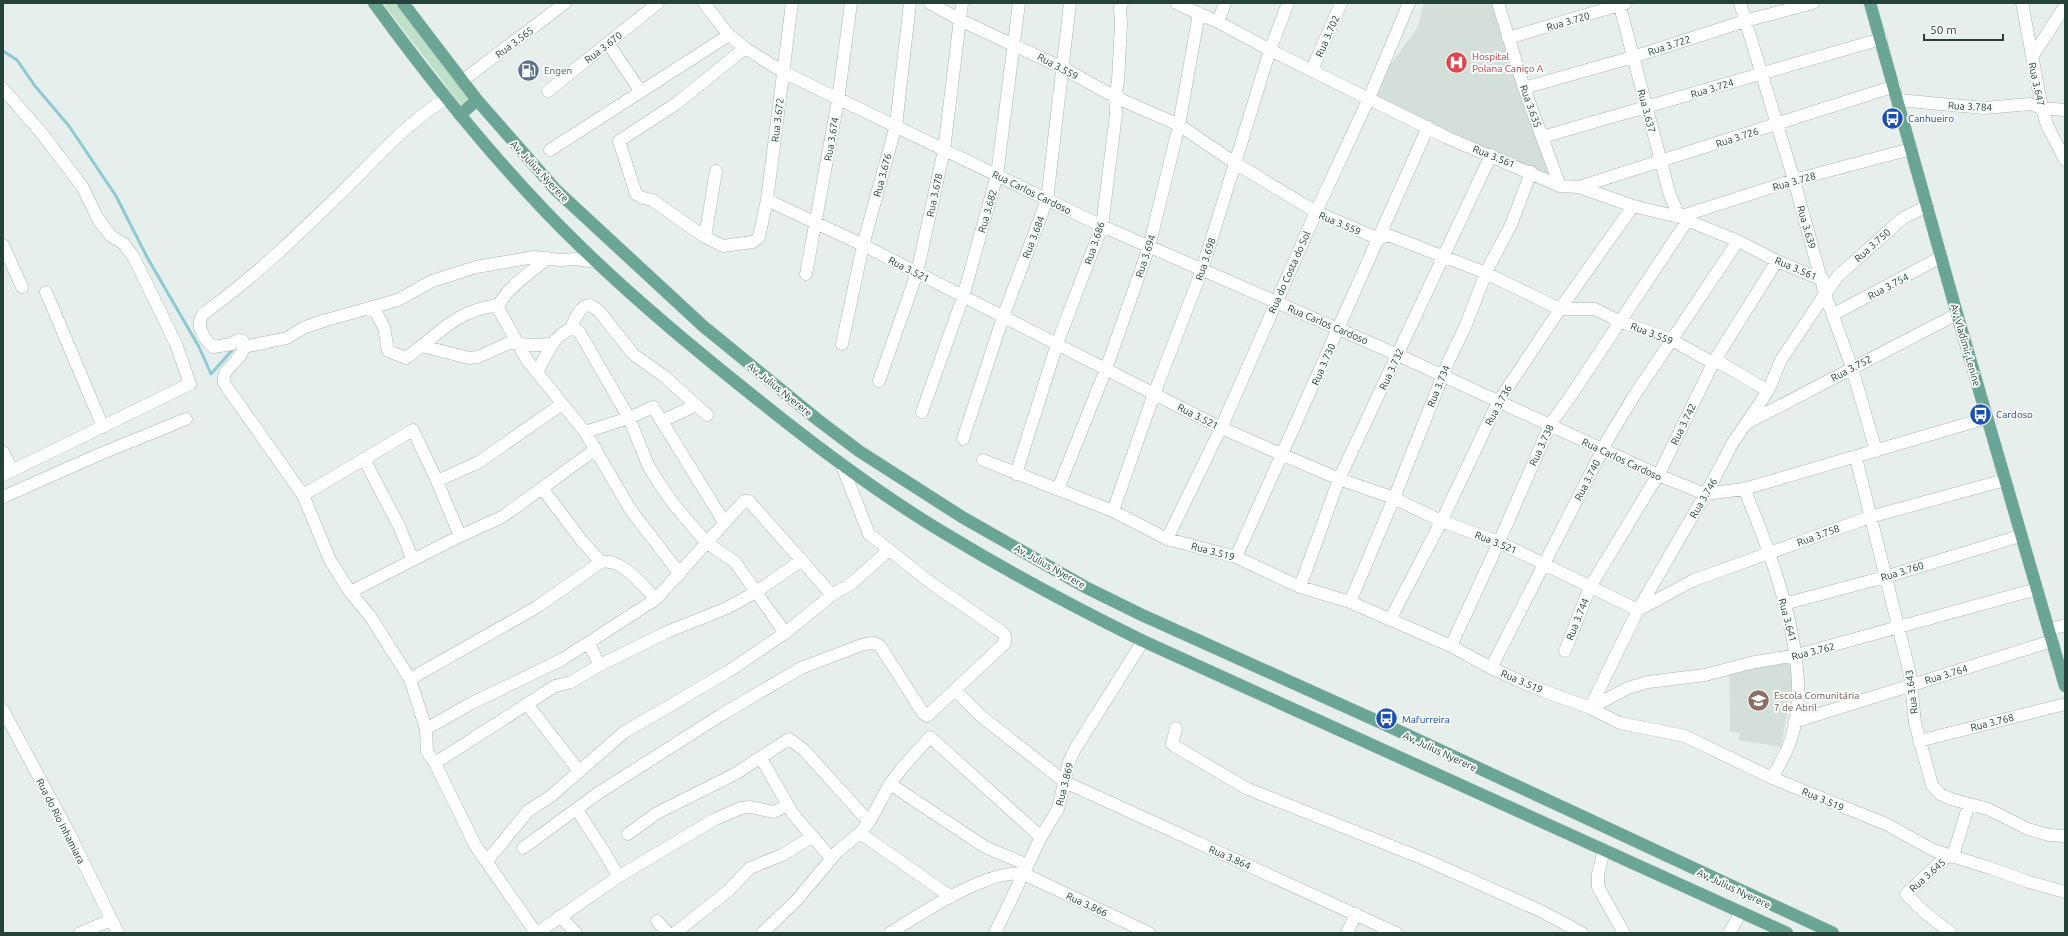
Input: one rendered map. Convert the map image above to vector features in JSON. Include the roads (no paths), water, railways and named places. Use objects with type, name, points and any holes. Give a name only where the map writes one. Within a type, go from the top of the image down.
[{"type":"main road","name":"Av. Julius Nyerere","points":[[374,3],[460,115],[544,210],[596,262],[689,345],[804,437],[950,537],[1075,607],[1143,641],[1787,933]]},
{"type":"main road","name":"Av. Julius Nyerere","points":[[403,3],[477,100],[540,172],[611,242],[702,326],[818,420],[859,451],[962,517],[1087,588],[1142,615],[1589,819],[1833,933]]},
{"type":"main road","name":"Av. Vladimir Lenine","points":[[1870,3],[1895,86],[1911,149],[2020,536],[2065,686]]},
{"type":"main road","points":[[460,115],[477,100]]},
{"type":"main road","points":[[1581,839],[1589,819]]},
{"type":"street","name":"Rua 3.565","points":[[462,81],[565,3]]},
{"type":"street","name":"Rua 3.670","points":[[548,90],[658,3]]},
{"type":"street","name":"Rua Carlos Cardoso","points":[[704,3],[729,35],[745,48],[783,72],[838,100],[896,125],[944,150],[1102,226],[1398,355],[1602,450],[1705,494]]},
{"type":"street","name":"Rua 3.672","points":[[704,237],[723,246],[753,242],[759,237],[767,200],[792,3]]},
{"type":"street","name":"Rua 3.674","points":[[806,274],[838,100],[851,3]]},
{"type":"street","name":"Rua 3.676","points":[[842,344],[863,245],[896,125],[910,3]]},
{"type":"street","name":"Rua 3.559","points":[[930,3],[960,20],[1013,43],[1063,68],[1115,97],[1179,125],[1235,163],[1316,212],[1379,239],[1388,235],[1486,273],[1560,309],[1595,309],[1619,321],[1672,340],[1713,363],[1719,362],[1768,391]]},
{"type":"street","name":"Rua 3.678","points":[[879,381],[917,273],[944,150],[962,3]]},
{"type":"street","name":"Rua 3.682","points":[[922,412],[963,297],[996,175],[1018,3]]},
{"type":"street","name":"Rua 3.684","points":[[963,439],[1003,317],[1047,200],[1070,3]]},
{"type":"street","name":"Rua 3.686","points":[[1016,474],[1057,344],[1102,226],[1116,114],[1115,97],[1118,81],[1121,24],[1120,8],[1122,3]]},
{"type":"street","name":"Rua 3.561","points":[[1176,3],[1218,22],[1270,50],[1428,127],[1560,186],[1579,187],[1633,206],[1683,219],[1738,241],[1777,261],[1823,280]]},
{"type":"street","points":[[1218,22],[1225,3]]},
{"type":"street","name":"Rua 3.698","points":[[1113,511],[1154,394],[1202,270],[1270,50],[1288,3]]},
{"type":"street","name":"Rua 3.702","points":[[1312,70],[1341,3]]},
{"type":"street","name":"Rua do Costa do Sol","points":[[1166,540],[1221,428],[1316,212],[1369,98],[1409,3]]},
{"type":"street","name":"Rua 3.635","points":[[1498,3],[1524,88],[1560,186]]},
{"type":"street","name":"Rua 3.639","points":[[1740,3],[1794,180],[1823,280],[1825,294],[1834,314],[1852,368],[1876,451]]},
{"type":"street","name":"Rua 3.722","points":[[1524,88],[1633,57],[1745,21],[1813,3]]},
{"type":"street","name":"Rua 3.647","points":[[2022,3],[2042,108],[2047,125],[2065,160]]},
{"type":"street","name":"Rua 3.720","points":[[1508,38],[1622,4]]},
{"type":"street","name":"Rua 3.637","points":[[1622,4],[1633,57],[1669,192],[1683,219]]},
{"type":"street","points":[[2032,57],[2065,6]]},
{"type":"street","name":"Rua 3.694","points":[[1058,489],[1106,369],[1149,247],[1179,125],[1199,13]]},
{"type":"street","points":[[550,150],[729,35]]},
{"type":"street","name":"Rua 3.724","points":[[1542,137],[1881,39]]},
{"type":"street","points":[[608,43],[641,92]]},
{"type":"street","points":[[716,171],[704,237],[652,200],[642,198],[636,194],[619,141],[677,102],[745,48]]},
{"type":"street","name":"Rua 3.726","points":[[1579,187],[1777,125],[1895,86]]},
{"type":"street","points":[[3,89],[39,130],[82,186],[98,219],[110,236],[124,244],[134,258],[176,344],[190,384],[8,472],[3,452]]},
{"type":"street","points":[[447,98],[430,108],[393,140],[291,241],[203,314],[199,320],[200,328],[205,340],[213,347],[232,344],[238,340],[243,341],[244,347],[239,358],[225,374],[223,378],[224,383],[303,495],[330,560],[350,592],[367,612],[410,679],[426,729],[427,752],[434,762],[475,845],[536,933],[618,877],[715,819],[746,807],[774,812],[788,805]]},
{"type":"street","name":"Rua 3.784","points":[[1898,100],[1984,108],[2030,104],[2042,108],[2065,110]]},
{"type":"street","name":"Rua 3.730","points":[[1236,557],[1428,127]]},
{"type":"street","name":"Rua 3.728","points":[[1683,219],[1794,180],[1911,149]]},
{"type":"street","name":"Rua 3.732","points":[[1300,587],[1340,480],[1491,155]]},
{"type":"street","name":"Rua 3.734","points":[[1350,602],[1394,498],[1442,376],[1486,273],[1511,225],[1531,172]]},
{"type":"street","name":"Rua 3.521","points":[[767,200],[863,245],[1221,428],[1340,480],[1394,498],[1441,521],[1499,542],[1638,610]]},
{"type":"street","name":"Rua 3.736","points":[[1390,620],[1441,521],[1498,402],[1560,309],[1633,206]]},
{"type":"street","name":"Rua 3.750","points":[[1825,294],[1838,276],[1903,218],[1927,206]]},
{"type":"street","name":"Rua 3.738","points":[[1451,646],[1499,542],[1550,425],[1572,394],[1683,219]]},
{"type":"street","name":"Rua 3.740","points":[[1491,668],[1602,450],[1634,396],[1738,241]]},
{"type":"street","points":[[3,245],[22,288]]},
{"type":"street","points":[[244,347],[287,338],[303,328],[398,300],[432,281],[476,267],[534,257],[576,258],[596,262]]},
{"type":"street","name":"Rua 3.754","points":[[1834,314],[1941,257]]},
{"type":"street","points":[[548,258],[508,292],[498,308],[527,360],[585,432],[630,509],[680,574]]},
{"type":"street","name":"Rua 3.742","points":[[1590,587],[1658,475],[1713,363],[1777,261]]},
{"type":"street","points":[[46,292],[103,427]]},
{"type":"street","name":"Rua 3.746","points":[[1590,708],[1638,610],[1732,444],[1768,391],[1779,364],[1825,294]]},
{"type":"street","points":[[373,307],[384,327],[388,351],[406,358],[457,317],[483,307],[499,305]]},
{"type":"street","points":[[571,329],[574,320],[583,307],[590,305],[599,311],[633,354],[665,378],[707,415]]},
{"type":"street","name":"Rua 3.752","points":[[1746,424],[1957,314]]},
{"type":"street","points":[[537,372],[554,344],[564,332],[575,329],[580,333],[629,418],[648,465],[675,506],[706,542],[735,562],[785,632]]},
{"type":"street","points":[[422,346],[469,358],[478,357],[505,344],[554,344]]},
{"type":"street","points":[[437,480],[479,462],[543,419],[562,404]]},
{"type":"street","points":[[662,421],[696,405]]},
{"type":"street","points":[[585,432],[629,418],[651,406],[662,421],[724,522]]},
{"type":"street","points":[[1705,494],[1744,488],[1856,458],[1987,418]]},
{"type":"street","points":[[3,497],[100,454],[186,419]]},
{"type":"street","points":[[303,495],[413,430],[437,480],[460,536]]},
{"type":"street","points":[[350,592],[460,536],[502,517],[596,449]]},
{"type":"street","name":"Rua 3.643","points":[[1856,458],[1910,674],[1915,723],[1932,785],[1940,794],[1988,809],[2028,829],[2049,835],[2065,836]]},
{"type":"street","points":[[364,460],[399,526],[413,560]]},
{"type":"street","name":"Rua 3.519","points":[[983,460],[1113,511],[1166,540],[1236,557],[1300,587],[1350,602],[1451,646],[1491,668],[1533,687],[1590,708],[1620,722],[1685,736],[1772,778],[1886,824],[1933,850],[2029,882],[2065,892]]},
{"type":"street","points":[[523,848],[597,794],[721,715],[801,668],[864,644],[874,643],[880,646],[925,715],[930,715],[1005,643],[1005,635],[931,583],[869,534],[841,463]]},
{"type":"street","name":"Rua 3.758","points":[[1638,610],[1694,580],[1770,552],[1870,517],[2005,480]]},
{"type":"street","points":[[542,488],[582,541],[602,562]]},
{"type":"street","name":"Rua 3.641","points":[[1744,488],[1770,552],[1797,655],[1798,705],[1791,739],[1772,778]]},
{"type":"street","points":[[426,729],[470,704],[563,658],[656,599],[744,501],[749,501],[832,595]]},
{"type":"street","name":"Rua 3.760","points":[[1784,604],[1885,577],[2020,536]]},
{"type":"street","points":[[487,861],[528,811],[550,796],[623,733],[729,671],[785,632],[832,595],[852,583],[889,550]]},
{"type":"street","points":[[434,762],[555,686],[571,682],[600,665],[667,632],[726,608],[756,592],[802,560]]},
{"type":"street","points":[[410,679],[537,607],[602,562],[612,561],[620,565],[656,599]]},
{"type":"street","name":"Rua 3.744","points":[[1565,651],[1590,587]]},
{"type":"street","name":"Rua 3.762","points":[[1590,708],[1628,688],[1648,682],[1705,675],[1750,663],[1797,655],[1898,629],[2037,589]]},
{"type":"street","name":"Rua 3.764","points":[[1794,722],[1911,685],[2050,635],[2065,625]]},
{"type":"street","name":"Rua 3.869","points":[[995,933],[1041,838],[1058,809],[1069,762],[1084,733],[1096,718],[1143,641]]},
{"type":"street","points":[[588,643],[600,665]]},
{"type":"street","name":"Rua 3.864","points":[[955,690],[982,717],[1065,782],[1396,933]]},
{"type":"street","points":[[527,704],[579,771]]},
{"type":"street","name":"Rua 3.768","points":[[1919,741],[2065,704]]},
{"type":"street","name":"Rua do Rio Inhamiara","points":[[3,710],[68,831],[118,933]]},
{"type":"street","points":[[1176,728],[1172,739],[1172,744],[1248,788],[1424,858],[1543,912],[1582,933]]},
{"type":"street","points":[[762,933],[795,902],[831,858],[860,833],[869,822],[890,784],[915,752],[930,737],[1041,838]]},
{"type":"street","points":[[628,834],[657,813],[734,774],[787,740],[791,740],[804,750],[869,822]]},
{"type":"street","points":[[761,758],[788,805],[812,837],[831,858]]},
{"type":"street","name":"Rua 3.866","points":[[890,784],[985,847],[1149,933]]},
{"type":"street","name":"Rua 3.645","points":[[1951,933],[1923,911],[1906,894],[1945,858],[1953,856],[1969,804]]},
{"type":"street","points":[[577,809],[597,843],[607,854],[618,877]]},
{"type":"street","points":[[860,833],[951,898]]},
{"type":"street","points":[[675,933],[728,891],[750,868],[782,855],[812,837]]},
{"type":"street","points":[[1604,850],[1598,874],[1598,887],[1624,933]]},
{"type":"street","points":[[890,933],[920,914],[992,878],[1016,873],[1026,869]]},
{"type":"street","points":[[1729,933],[1740,913]]},
{"type":"street","points":[[1347,933],[1356,914]]},
{"type":"street","points":[[560,916],[576,933]]},
{"type":"street","points":[[80,933],[111,920]]},
{"type":"street","points":[[657,921],[668,933]]},
{"type":"waterway","points":[[3,51],[17,60],[35,86],[69,126],[116,196],[147,257],[199,347],[211,374],[235,347]]},
{"type":"place","name":"Hospital Polana Caniço A","points":[[1456,62]]},
{"type":"place","name":"Engen","points":[[528,70]]},
{"type":"place","name":"Canhueiro","points":[[1893,118]]},
{"type":"place","name":"Cardoso","points":[[1980,414]]},
{"type":"place","name":"Escola Comunitária 7 de Abril","points":[[1759,701]]},
{"type":"place","name":"Mafurreira","points":[[1387,719]]}]
